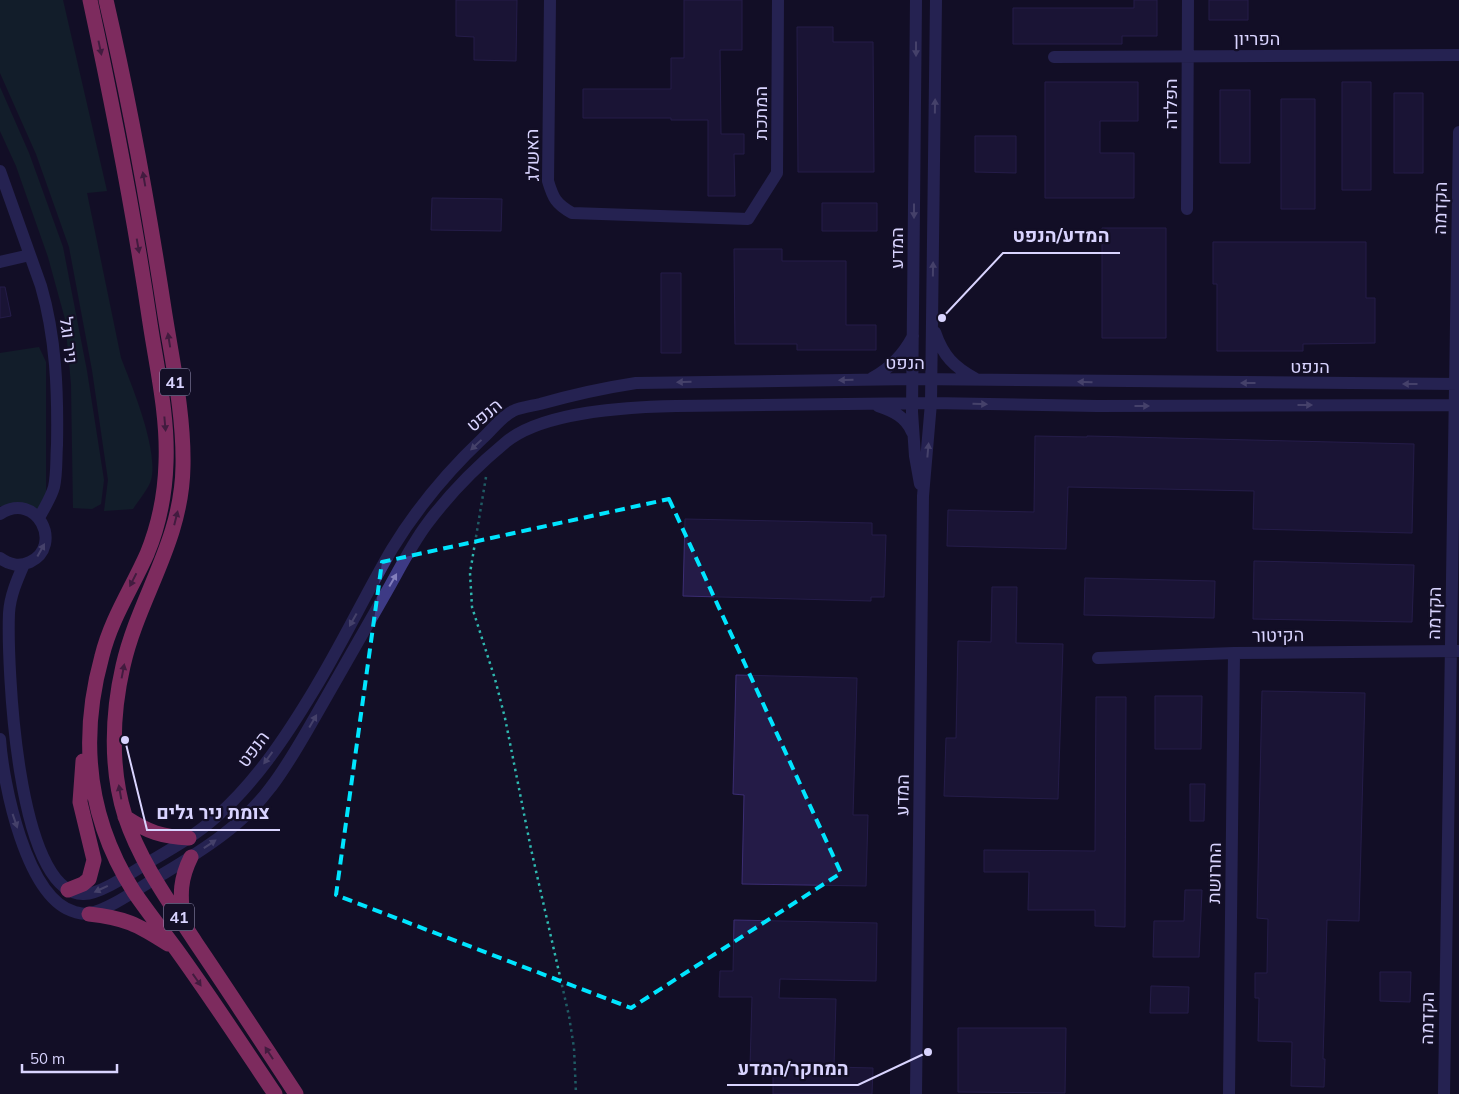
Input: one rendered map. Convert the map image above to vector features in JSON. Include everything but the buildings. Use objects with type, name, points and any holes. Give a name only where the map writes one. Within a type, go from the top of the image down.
[{"type":"highway","name":"41","points":[[90,0],[109,86],[140,256],[165,424],[166,463],[162,501],[147,554],[113,620],[102,654],[94,688],[89,763],[104,833],[134,892],[176,949],[275,1094]]},
{"type":"highway","name":"41","points":[[106,0],[142,168],[181,419],[184,464],[182,490],[176,520],[167,549],[139,617],[124,664],[115,719],[116,772],[125,817],[146,863],[183,923],[296,1094]]},
{"type":"highway","points":[[68,890],[83,884],[89,879],[94,860],[80,802],[81,766],[90,732]]},
{"type":"highway","points":[[125,817],[155,834],[172,838],[189,838]]},
{"type":"highway","points":[[183,923],[180,899],[181,880],[191,857]]},
{"type":"highway","points":[[89,914],[125,920],[146,930],[176,949]]},
{"type":"street","name":"האשלג","points":[[550,0],[548,180],[552,197],[561,207],[572,213],[748,219]]},
{"type":"street","name":"המתכת","points":[[748,219],[777,173],[778,0]]},
{"type":"street","name":"המדע","points":[[916,0],[912,433],[923,496]]},
{"type":"street","name":"המדע","points":[[916,1094],[923,496],[932,379],[936,0]]},
{"type":"street","name":"הפלדה","points":[[1187,209],[1188,0]]},
{"type":"street","name":"הפריון","points":[[1054,57],[1459,55]]},
{"type":"street","name":"הקדמה","points":[[1444,1094],[1455,650],[1459,132]]},
{"type":"street","name":"ניר וגל","points":[[0,171],[46,302],[53,344],[56,382],[56,476],[54,488],[39,518]]},
{"type":"street","points":[[0,262],[30,255]]},
{"type":"street","points":[[933,326],[939,343],[950,362],[958,369],[978,380]]},
{"type":"street","points":[[869,380],[885,371],[896,361],[913,336]]},
{"type":"street","name":"הנפט","points":[[68,890],[79,894],[88,894],[126,876],[189,838],[235,800],[285,735],[314,689],[392,548],[413,517],[459,460],[511,412],[594,390],[636,383],[932,379],[1457,384]]},
{"type":"street","name":"הנפט","points":[[89,914],[134,892],[191,857],[225,834],[247,815],[271,788],[295,751],[405,558],[426,525],[453,493],[490,456],[509,439],[532,427],[556,420],[598,412],[638,407],[667,406],[912,403],[1097,406],[1457,405]]},
{"type":"street","points":[[871,404],[898,415],[910,426],[912,433]]},
{"type":"street","points":[[0,514],[8,509],[16,508],[33,512],[44,527],[46,536],[40,554],[33,560],[15,565],[0,558]]},
{"type":"street","points":[[24,564],[5,611],[14,734],[24,794],[38,844],[48,868],[58,882],[68,890]]},
{"type":"street","name":"הקיטור","points":[[1098,658],[1234,653],[1455,650]]},
{"type":"street","name":"החרושת","points":[[1229,1094],[1234,653]]},
{"type":"street","points":[[0,739],[6,787],[11,809],[35,872],[44,889],[58,904],[75,912],[89,914]]},
{"type":"path","points":[[490,456],[470,573],[472,607],[495,679],[505,718],[531,848],[569,1016],[574,1048],[576,1094]]},
{"type":"highlighted area","points":[[669,499],[841,873],[631,1008],[336,895],[382,562]]},
{"type":"green space","points":[[0,0],[63,0],[107,191],[87,193],[121,358],[143,419],[151,453],[151,480],[146,491],[133,509],[104,511],[108,480],[92,370],[69,247],[36,154],[0,73]]},
{"type":"green space","points":[[0,87],[29,153],[63,247],[87,371],[104,480],[101,504],[92,509],[73,508],[71,384],[65,319],[48,257],[16,166],[0,131]]},
{"type":"green space","points":[[39,347],[46,362],[46,510],[0,506],[0,353]]},
{"type":"place","name":"המדע/הנפט","points":[[942,318]]},
{"type":"place","name":"צומת ניר גלים","points":[[125,740]]},
{"type":"place","name":"המחקר/המדע","points":[[928,1052]]}]
